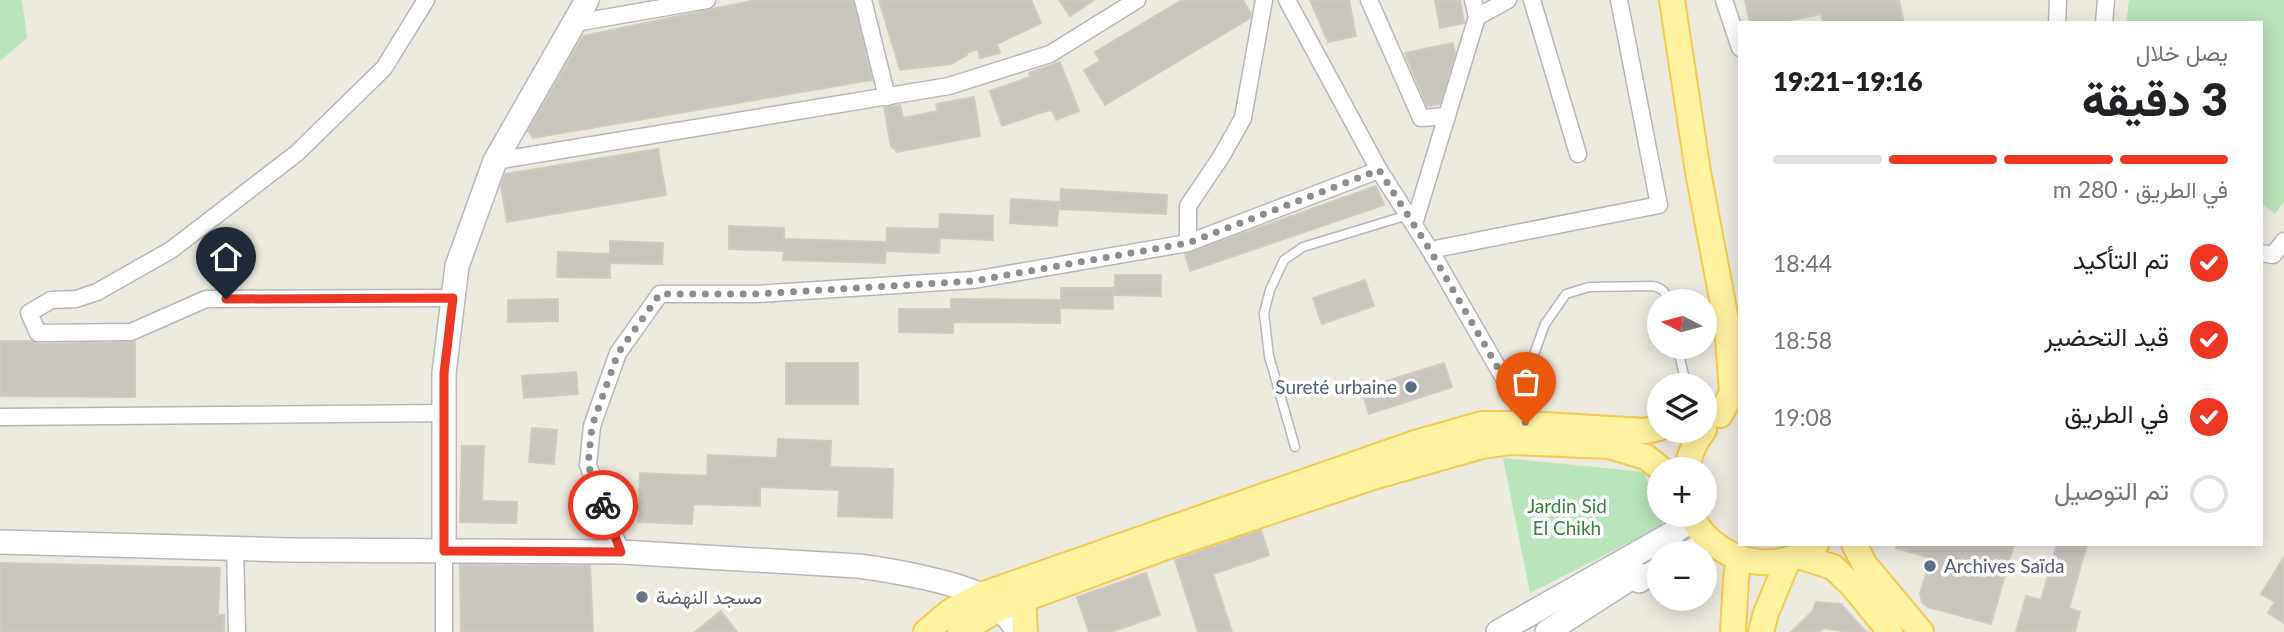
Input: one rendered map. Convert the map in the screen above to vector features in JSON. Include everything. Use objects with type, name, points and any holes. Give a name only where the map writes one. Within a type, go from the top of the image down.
[{"type":"main road","points":[[1672,0],[1698,172],[1733,333],[1732,393],[1717,415]]},
{"type":"main road","points":[[1369,468],[1415,443],[1482,424],[1647,430]]},
{"type":"main road","points":[[926,632],[966,625],[990,601],[1369,468],[1511,442],[1609,446],[1647,458]]},
{"type":"main road","points":[[990,601],[1023,599],[1163,539]]},
{"type":"main road","points":[[1717,546],[1740,559],[1764,563],[1801,553],[1833,567],[1853,586],[1890,632]]},
{"type":"main road","points":[[1855,546],[1865,565],[1921,632]]},
{"type":"main road","points":[[1761,632],[1766,613],[1801,553]]},
{"type":"main road","points":[[1733,632],[1736,578],[1740,559]]},
{"type":"main road","points":[[1023,599],[1024,632]]},
{"type":"street","points":[[426,0],[384,68],[297,153],[171,250],[97,292],[76,299],[51,300],[29,313],[38,333],[131,331],[206,299],[453,298]]},
{"type":"street","points":[[444,632],[444,373],[457,266],[495,161],[587,0]]},
{"type":"street","points":[[575,23],[707,0]]},
{"type":"street","points":[[863,0],[887,97]]},
{"type":"street","points":[[495,161],[949,86],[1050,54],[1137,0]]},
{"type":"street","points":[[1188,243],[1188,206],[1243,118],[1264,0]]},
{"type":"street","points":[[1287,0],[1379,170],[1430,250],[1517,401],[1526,424]]},
{"type":"street","points":[[1369,0],[1420,118],[1447,116]]},
{"type":"street","points":[[1411,219],[1478,17],[1474,0]]},
{"type":"street","points":[[1478,17],[1508,0]]},
{"type":"street","points":[[1532,0],[1578,154]]},
{"type":"street","points":[[1430,250],[1659,205],[1619,0]]},
{"type":"street","points":[[1724,0],[1738,42]]},
{"type":"street","points":[[2057,21],[2058,0]]},
{"type":"street","points":[[2105,21],[2106,0]]},
{"type":"street","points":[[621,552],[588,465],[592,426],[618,353],[660,294],[756,294],[973,281],[1188,243],[1379,170]]},
{"type":"street","points":[[2263,253],[2273,255],[2284,241]]},
{"type":"street","points":[[0,417],[446,413]]},
{"type":"street","points":[[1499,632],[1680,527]]},
{"type":"street","points":[[0,542],[235,549],[621,552],[858,566],[961,587],[990,601],[1019,632]]},
{"type":"street","points":[[235,549],[237,632]]},
{"type":"street","points":[[903,574],[966,625]]},
{"type":"street","points":[[1547,632],[1637,575],[1639,580],[1647,576]]},
{"type":"lane","points":[[1295,447],[1269,356],[1264,313],[1270,290],[1284,260],[1303,247],[1411,219]]},
{"type":"lane","points":[[1517,401],[1545,324],[1566,294],[1589,287],[1653,286],[1662,289]]},
{"type":"green space","points":[[0,0],[22,0],[27,38],[0,61]]},
{"type":"green space","points":[[2129,0],[2284,0],[2284,202],[2275,214],[2263,205],[2263,21],[2126,21]]},
{"type":"green space","name":"Jardin Sid El Chikh","points":[[1503,458],[1644,472],[1647,480],[1647,527],[1660,527],[1530,593]]},
{"type":"building","points":[[756,0],[853,0],[872,80],[533,138],[528,131],[583,36]]},
{"type":"building","points":[[879,0],[1031,0],[1041,23],[997,44],[1000,53],[980,58],[978,49],[951,64],[900,70]]},
{"type":"building","points":[[1059,0],[1094,0],[1070,16]]},
{"type":"building","points":[[1182,0],[1243,0],[1251,14],[1250,18],[1105,105],[1084,70],[1100,61],[1095,52]]},
{"type":"building","points":[[1310,0],[1349,0],[1356,36],[1328,42]]},
{"type":"building","points":[[1435,0],[1460,0],[1464,23],[1440,28]]},
{"type":"building","points":[[1745,0],[1899,0],[1904,21],[1823,21],[1821,14],[1787,21],[1750,21]]},
{"type":"building","points":[[1453,43],[1455,53],[1440,104],[1427,106],[1405,53]]},
{"type":"building","points":[[1060,62],[1079,111],[1056,120],[1052,110],[1002,126],[990,91],[1030,77],[1029,73]]},
{"type":"building","points":[[974,97],[980,136],[897,152],[891,146],[884,107],[900,105],[903,118],[938,111],[936,104]]},
{"type":"building","points":[[658,149],[666,195],[507,222],[501,185],[505,174]]},
{"type":"building","points":[[1376,186],[1384,205],[1190,271],[1185,254]]},
{"type":"building","points":[[1061,189],[1167,195],[1166,214],[1060,209]]},
{"type":"building","points":[[1011,199],[1059,202],[1057,226],[1010,223]]},
{"type":"building","points":[[940,214],[993,216],[993,240],[940,238],[939,253],[886,251],[887,228],[939,229]]},
{"type":"building","points":[[729,226],[784,228],[784,239],[886,242],[885,263],[783,260],[784,251],[729,249]]},
{"type":"building","points":[[610,241],[663,243],[662,264],[610,263],[610,278],[557,277],[558,252],[610,254]]},
{"type":"building","points":[[1115,275],[1161,275],[1161,296],[1115,295]]},
{"type":"building","points":[[1365,280],[1374,306],[1322,324],[1313,298]]},
{"type":"building","points":[[1061,288],[1113,288],[1113,309],[1061,308]]},
{"type":"building","points":[[558,299],[558,321],[508,322],[508,300]]},
{"type":"building","points":[[951,299],[1060,300],[1060,323],[953,322],[953,333],[899,332],[899,309],[951,309]]},
{"type":"building","points":[[0,341],[31,341],[38,344],[135,342],[135,397],[0,396]]},
{"type":"building","points":[[786,363],[858,363],[858,404],[786,404]]},
{"type":"building","points":[[1444,363],[1452,387],[1369,414],[1361,389]]},
{"type":"building","points":[[576,372],[578,394],[524,398],[522,376]]},
{"type":"building","points":[[532,428],[557,430],[554,464],[529,462]]},
{"type":"building","points":[[778,439],[831,441],[830,467],[893,469],[892,518],[838,516],[839,490],[760,487],[760,506],[693,504],[692,524],[638,522],[640,473],[707,476],[708,455],[777,458]]},
{"type":"building","points":[[462,446],[484,446],[482,501],[517,502],[516,523],[460,522]]},
{"type":"building","points":[[1261,530],[1269,555],[1213,574],[1232,632],[1198,632],[1175,560]]},
{"type":"building","points":[[2013,546],[1991,624],[1928,607],[1922,602],[1920,593],[1931,558],[1896,548]]},
{"type":"building","points":[[2056,546],[2086,546],[2069,608],[2080,612],[2075,632],[2016,632],[2026,596],[2041,600]]},
{"type":"building","points":[[2284,557],[2284,623],[2268,613],[2275,602],[2261,594]]},
{"type":"building","points":[[0,563],[220,568],[218,615],[224,615],[224,632],[0,632]]},
{"type":"building","points":[[460,565],[590,566],[593,632],[461,632]]},
{"type":"building","points":[[1146,573],[1160,615],[1111,632],[1089,632],[1077,597]]},
{"type":"building","points":[[1816,602],[1841,604],[1866,632],[1824,628],[1819,632],[1791,632],[1812,612]]},
{"type":"building","points":[[721,611],[737,632],[695,632]]},
{"type":"way so far","points":[[603,505],[588,465],[592,426],[618,353],[660,294],[756,294],[973,281],[1188,243],[1379,170],[1430,250],[1517,401],[1526,424]]},
{"type":"place","name":"Sureté urbaine","points":[[1411,387]]},
{"type":"place","name":"Archives Saïda","points":[[1930,566]]},
{"type":"place","name":"مسجد النهضة","points":[[642,597]]},
{"type":"route","points":[[226,299],[453,298],[444,373],[444,551],[621,552],[603,505]]}]
